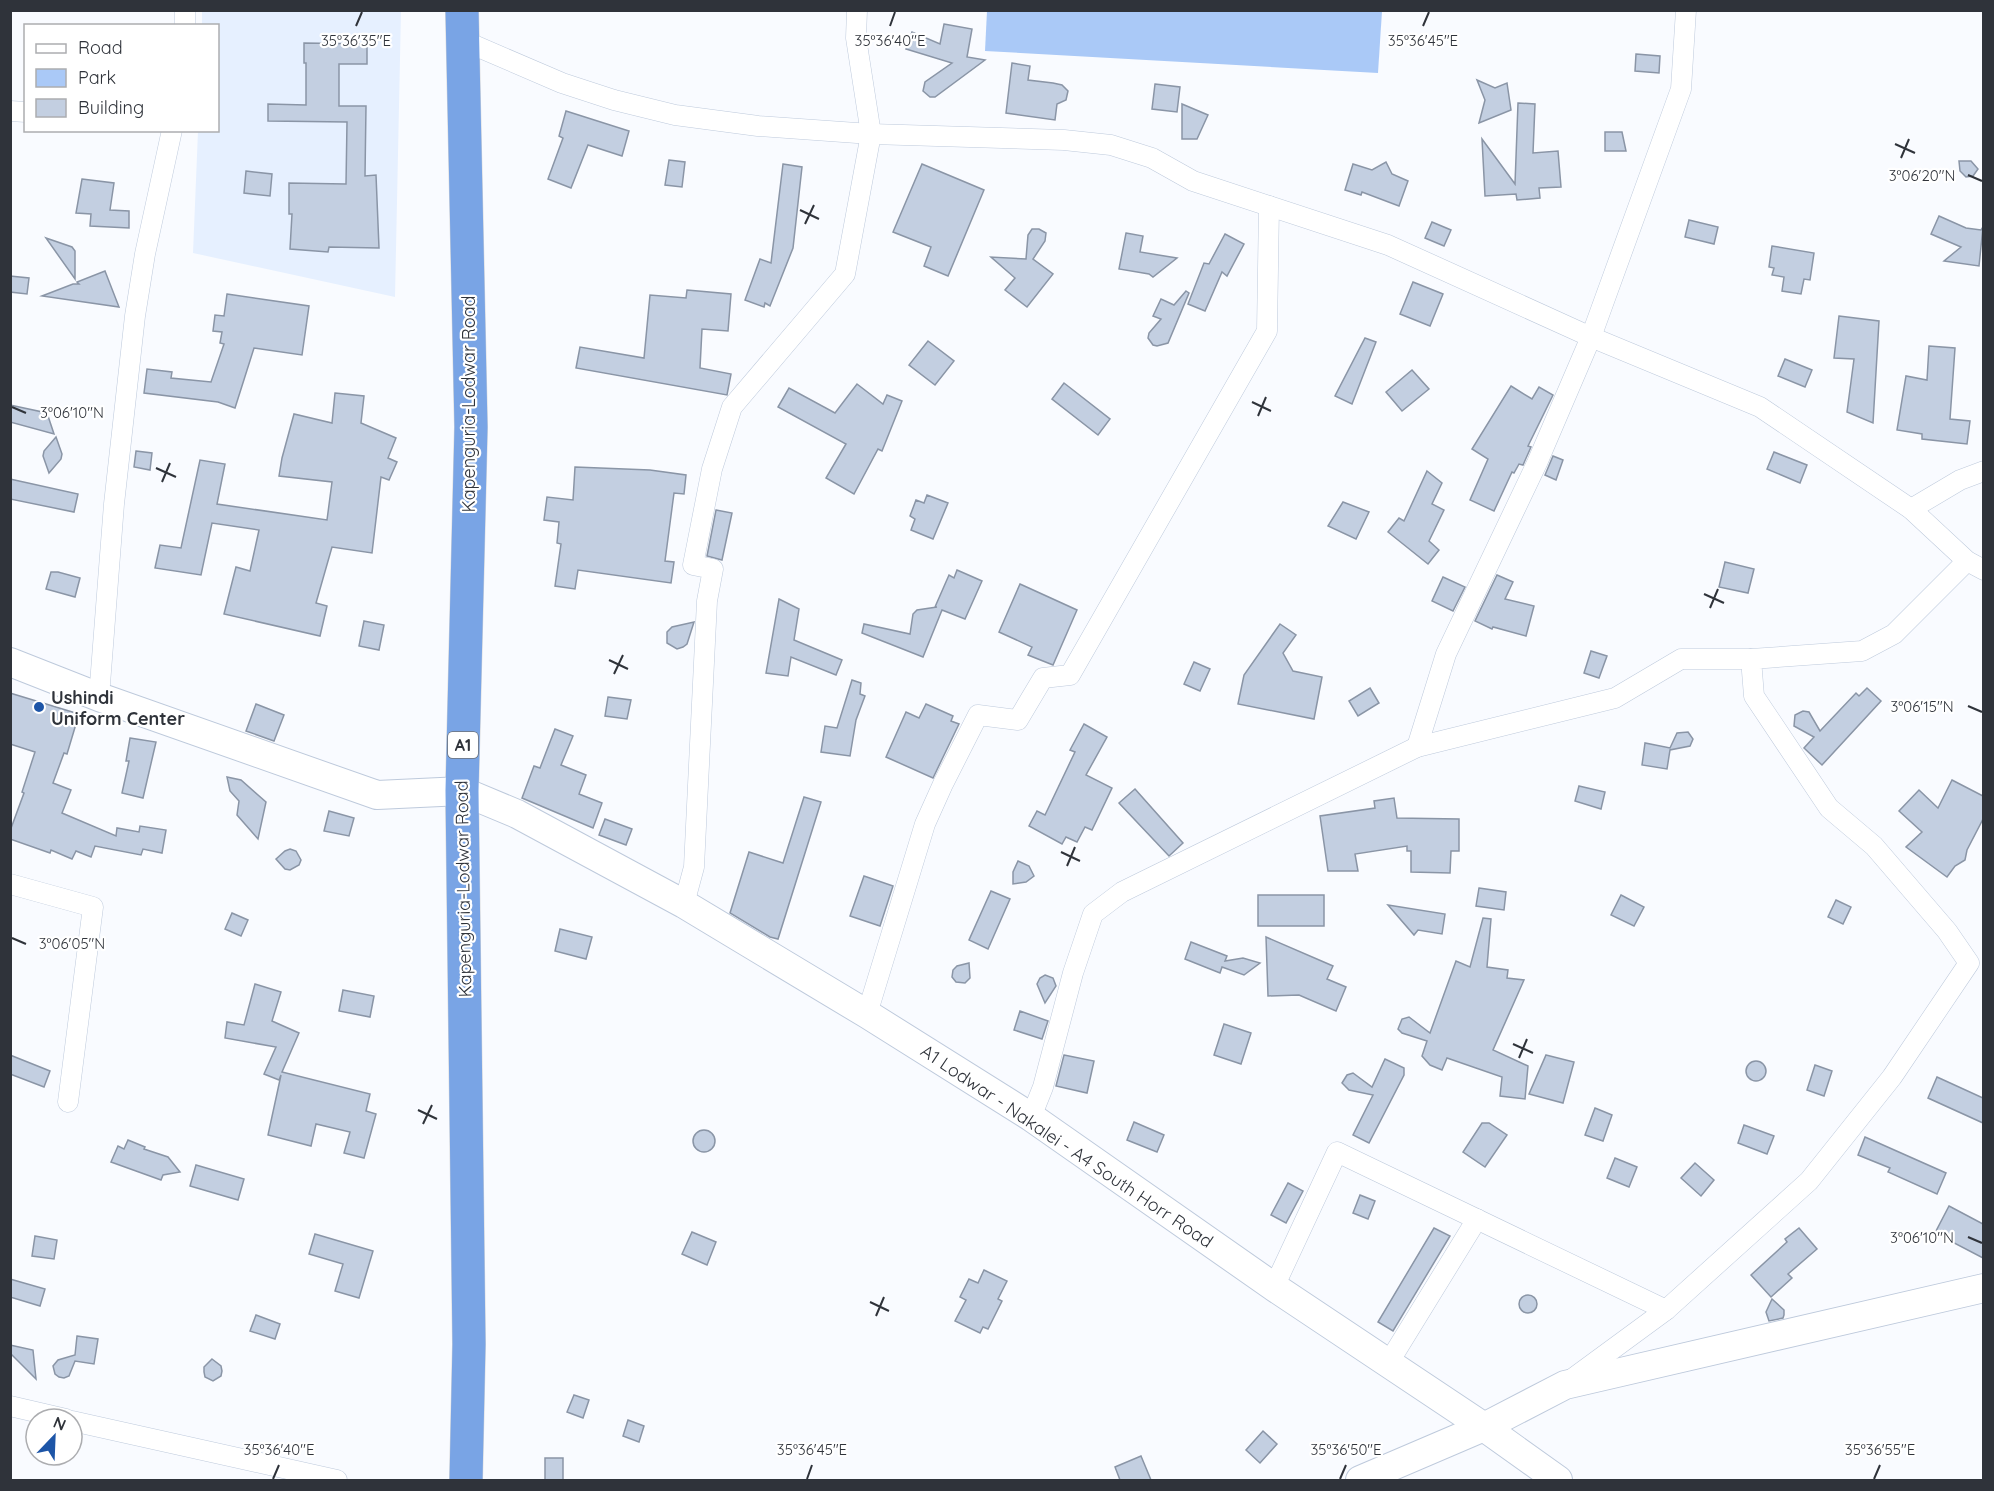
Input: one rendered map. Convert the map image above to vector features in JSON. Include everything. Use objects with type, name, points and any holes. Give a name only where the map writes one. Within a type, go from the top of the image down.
[{"type":"highway","name":"Kapenguria-Lodwar Road","points":[[462,25],[471,427],[462,791],[470,1344],[466,1480]]},
{"type":"main road","points":[[10,662],[99,697],[377,795],[462,791]]},
{"type":"main road","name":"A1 Lodwar - Nakalei - A4 South Horr Road","points":[[462,791],[517,814],[684,904],[867,1014],[1031,1118],[1558,1480]]},
{"type":"main road","points":[[1360,1480],[1484,1427],[1565,1384],[1983,1288]]},
{"type":"street","points":[[684,904],[694,867],[708,601],[712,569],[693,565],[699,527],[712,469],[732,407],[845,274],[871,134],[856,38],[857,10]]},
{"type":"street","points":[[1417,747],[1446,654],[1537,463],[1591,337],[1681,89],[1686,10]]},
{"type":"street","points":[[462,25],[562,83],[614,100],[675,115],[758,126],[871,134],[1064,140],[1111,145],[1152,158],[1193,181],[1388,245],[1591,337],[1760,407],[1911,509],[1975,565],[1946,584],[1894,634],[1862,651],[1751,659],[1681,659],[1615,698],[1417,747],[1122,892],[1093,914],[1073,973],[1043,1087],[1031,1118]]},
{"type":"street","points":[[99,697],[114,504],[135,316],[145,254],[172,132]]},
{"type":"street","points":[[867,1014],[925,824],[978,715],[1018,720],[1043,678],[1070,675],[1267,331],[1269,206]]},
{"type":"street","points":[[1911,509],[1960,480],[1983,471]]},
{"type":"street","points":[[1565,1384],[1666,1310],[1809,1181],[1892,1077],[1970,963],[1947,931],[1874,846],[1829,808],[1754,696],[1751,659]]},
{"type":"street","points":[[10,884],[93,908],[68,1102]]},
{"type":"street","points":[[1274,1287],[1337,1152],[1666,1310]]},
{"type":"street","points":[[1389,1362],[1477,1219]]},
{"type":"street","points":[[84,1423],[337,1480]]},
{"type":"shaded area","points":[[202,11],[401,11],[395,297],[193,253],[198,132],[219,132],[219,24],[202,24]]},
{"type":"green space","points":[[987,11],[1382,11],[1378,73],[985,51]]},
{"type":"building","points":[[944,24],[972,29],[967,57],[985,60],[935,97],[930,97],[923,91],[925,82],[952,63],[906,49],[912,32],[940,44]]},
{"type":"building","points":[[304,43],[367,44],[367,64],[339,64],[339,106],[366,106],[365,176],[376,175],[379,248],[329,247],[328,252],[290,249],[292,214],[289,214],[289,183],[346,184],[347,122],[268,121],[268,104],[306,105]]},
{"type":"building","points":[[1636,54],[1660,56],[1659,73],[1635,71]]},
{"type":"building","points":[[1012,63],[1030,66],[1028,80],[1062,85],[1068,91],[1066,100],[1057,104],[1055,120],[1006,113]]},
{"type":"building","points":[[1477,80],[1495,88],[1507,83],[1511,110],[1479,123],[1485,100]]},
{"type":"building","points":[[1155,84],[1180,87],[1177,112],[1152,109]]},
{"type":"building","points":[[1518,103],[1535,104],[1533,153],[1558,151],[1561,187],[1539,188],[1540,198],[1517,200],[1516,194],[1485,196],[1482,139],[1515,184]]},
{"type":"building","points":[[1182,104],[1208,115],[1197,139],[1182,139]]},
{"type":"building","points":[[566,111],[629,131],[622,156],[588,145],[571,188],[548,179],[563,138],[559,136]]},
{"type":"building","points":[[1605,132],[1622,132],[1626,151],[1605,151]]},
{"type":"building","points":[[669,160],[685,162],[682,187],[665,185]]},
{"type":"building","points":[[1959,161],[1971,161],[1978,169],[1973,176],[1966,177],[1960,171]]},
{"type":"building","points":[[1386,162],[1392,174],[1408,181],[1399,206],[1362,192],[1361,195],[1345,190],[1353,164],[1372,170]]},
{"type":"building","points":[[783,164],[802,167],[793,248],[770,306],[765,303],[764,307],[745,300],[760,259],[771,263]]},
{"type":"building","points":[[922,164],[984,190],[948,276],[924,266],[931,247],[893,232]]},
{"type":"building","points":[[246,171],[272,174],[270,196],[244,193]]},
{"type":"building","points":[[82,179],[114,183],[110,210],[129,211],[129,228],[90,226],[91,214],[76,213]]},
{"type":"building","points":[[1939,216],[1966,228],[1981,230],[1983,227],[1979,266],[1944,261],[1961,247],[1931,234]]},
{"type":"building","points":[[1689,220],[1718,227],[1714,244],[1685,237]]},
{"type":"building","points":[[1432,222],[1451,230],[1444,246],[1425,238]]},
{"type":"building","points":[[1032,229],[1039,229],[1046,233],[1045,241],[1033,259],[1053,274],[1027,307],[1005,290],[1015,278],[991,257],[1026,259],[1028,235]]},
{"type":"building","points":[[1126,233],[1143,236],[1140,252],[1177,258],[1153,277],[1149,274],[1119,269]]},
{"type":"building","points":[[1225,234],[1244,244],[1227,276],[1222,272],[1205,311],[1188,304],[1204,263],[1209,264]]},
{"type":"building","points":[[46,238],[72,247],[75,251],[75,279]]},
{"type":"building","points":[[1772,246],[1814,253],[1810,280],[1804,279],[1801,294],[1782,291],[1784,277],[1772,275],[1774,268],[1769,267]]},
{"type":"building","points":[[105,271],[119,307],[42,296],[73,284],[79,284],[77,282]]},
{"type":"building","points":[[10,276],[29,278],[27,294],[10,292]]},
{"type":"building","points":[[1413,282],[1443,294],[1430,326],[1400,314]]},
{"type":"building","points":[[687,290],[731,294],[728,331],[702,329],[700,368],[731,374],[727,395],[576,368],[580,347],[644,358],[650,295],[686,298]]},
{"type":"building","points":[[1186,291],[1189,293],[1168,343],[1153,345],[1148,338],[1149,333],[1161,319],[1153,316],[1161,299],[1174,305]]},
{"type":"building","points":[[227,294],[309,306],[302,355],[254,348],[235,408],[218,402],[144,393],[147,369],[172,372],[171,378],[211,382],[224,344],[220,343],[222,332],[213,331],[215,315],[224,316]]},
{"type":"building","points":[[1839,316],[1879,321],[1873,423],[1847,412],[1854,359],[1834,358]]},
{"type":"building","points":[[1365,338],[1376,342],[1352,404],[1335,396]]},
{"type":"building","points":[[928,341],[954,361],[935,385],[909,365]]},
{"type":"building","points":[[1929,346],[1955,348],[1950,419],[1970,421],[1967,444],[1922,439],[1922,434],[1897,430],[1906,376],[1927,380]]},
{"type":"building","points":[[1785,359],[1812,370],[1805,387],[1778,376]]},
{"type":"building","points":[[1412,370],[1429,389],[1402,411],[1386,392]]},
{"type":"building","points":[[1064,383],[1110,419],[1098,435],[1052,399]]},
{"type":"building","points":[[857,384],[883,404],[887,395],[902,401],[882,451],[878,449],[854,494],[826,478],[846,444],[778,407],[789,388],[835,413]]},
{"type":"building","points":[[1511,386],[1532,399],[1539,387],[1553,395],[1528,446],[1531,447],[1523,465],[1519,464],[1514,473],[1512,472],[1494,511],[1470,500],[1488,459],[1472,449]]},
{"type":"building","points":[[335,393],[364,396],[361,423],[396,438],[388,458],[397,462],[389,480],[381,477],[372,553],[332,547],[316,603],[327,606],[320,636],[224,614],[236,567],[250,571],[259,530],[212,523],[201,575],[155,568],[160,545],[181,548],[200,460],[225,464],[217,504],[327,520],[332,482],[279,476],[294,414],[332,423]]},
{"type":"building","points":[[10,405],[47,413],[54,434],[10,422]]},
{"type":"building","points":[[56,437],[62,454],[61,459],[49,473],[43,456],[44,451]]},
{"type":"building","points":[[136,451],[152,453],[150,470],[134,467]]},
{"type":"building","points":[[1774,452],[1807,465],[1800,483],[1767,469]]},
{"type":"building","points":[[1553,456],[1563,460],[1556,480],[1545,475]]},
{"type":"building","points":[[575,467],[650,470],[686,475],[684,494],[674,493],[665,561],[674,562],[671,583],[578,570],[575,589],[555,586],[561,544],[557,543],[559,522],[544,520],[547,497],[573,500]]},
{"type":"building","points":[[1427,471],[1442,483],[1432,504],[1444,510],[1429,541],[1439,550],[1428,564],[1388,532],[1399,518],[1404,521]]},
{"type":"building","points":[[10,479],[78,494],[74,512],[10,499]]},
{"type":"building","points":[[927,495],[948,503],[933,539],[911,530],[915,519],[910,516],[916,500],[924,503]]},
{"type":"building","points":[[1343,502],[1369,512],[1356,539],[1328,526]]},
{"type":"building","points":[[716,510],[732,513],[722,560],[707,556]]},
{"type":"building","points":[[1725,562],[1754,569],[1748,593],[1719,587]]},
{"type":"building","points":[[957,570],[982,581],[965,619],[942,610],[923,657],[862,633],[864,624],[910,634],[913,614],[917,610],[937,607],[935,607],[949,575],[954,578]]},
{"type":"building","points":[[51,572],[80,578],[75,597],[46,589]]},
{"type":"building","points":[[1497,575],[1513,582],[1505,599],[1534,606],[1526,636],[1493,627],[1492,629],[1475,621]]},
{"type":"building","points":[[1443,577],[1465,587],[1453,611],[1432,601]]},
{"type":"building","points":[[1020,584],[1077,610],[1053,665],[1028,655],[1032,647],[999,632]]},
{"type":"building","points":[[779,599],[799,609],[794,640],[842,660],[836,675],[791,657],[788,676],[766,673]]},
{"type":"building","points":[[364,621],[384,625],[379,650],[359,646]]},
{"type":"building","points":[[694,622],[687,644],[677,649],[667,643],[667,632],[672,627]]},
{"type":"building","points":[[1280,624],[1296,635],[1283,653],[1293,671],[1322,677],[1314,719],[1238,704],[1244,675]]},
{"type":"building","points":[[1591,651],[1607,656],[1599,678],[1584,673]]},
{"type":"building","points":[[1194,662],[1210,669],[1200,691],[1184,684]]},
{"type":"building","points":[[852,680],[861,683],[860,694],[865,696],[856,720],[850,756],[821,752],[825,726],[837,728]]},
{"type":"building","points":[[1370,688],[1379,703],[1358,716],[1349,701]]},
{"type":"building","points":[[1867,688],[1881,701],[1822,765],[1804,748],[1814,737],[1794,726],[1795,715],[1803,711],[1809,712],[1820,731],[1856,693],[1859,696]]},
{"type":"building","points":[[10,693],[79,714],[67,754],[64,753],[53,783],[71,790],[62,813],[116,836],[117,828],[139,832],[140,826],[166,830],[162,853],[143,849],[141,855],[95,846],[91,857],[76,851],[72,859],[51,850],[50,853],[10,839],[10,831],[24,793],[22,792],[35,752],[10,744]]},
{"type":"building","points":[[608,697],[631,700],[627,719],[605,716]]},
{"type":"building","points":[[256,704],[284,715],[274,741],[246,731]]},
{"type":"building","points":[[926,704],[953,716],[951,721],[959,724],[933,778],[886,757],[906,712],[919,718]]},
{"type":"building","points":[[1084,724],[1107,737],[1086,775],[1112,788],[1092,830],[1085,827],[1077,842],[1066,837],[1062,844],[1029,826],[1037,811],[1045,815],[1075,752],[1070,750]]},
{"type":"building","points":[[555,729],[573,736],[561,765],[586,775],[579,794],[602,803],[593,828],[522,798],[534,766],[540,768]]},
{"type":"building","points":[[1688,732],[1693,739],[1690,746],[1670,750],[1667,769],[1642,765],[1645,743],[1670,748],[1677,733]]},
{"type":"building","points":[[130,738],[156,742],[143,798],[122,793],[129,761],[126,761]]},
{"type":"building","points":[[227,777],[241,780],[266,802],[258,839],[237,815],[239,801],[230,791]]},
{"type":"building","points":[[1952,780],[1983,796],[1983,819],[1967,850],[1965,860],[1955,866],[1947,877],[1906,847],[1922,832],[1899,811],[1919,790],[1938,808]]},
{"type":"building","points":[[1579,786],[1605,792],[1601,809],[1575,801]]},
{"type":"building","points":[[1135,789],[1183,843],[1169,856],[1119,803]]},
{"type":"building","points":[[804,797],[821,802],[778,939],[770,937],[730,913],[749,852],[783,863]]},
{"type":"building","points":[[1394,798],[1397,818],[1459,819],[1459,851],[1451,851],[1450,873],[1411,872],[1411,851],[1407,851],[1407,846],[1355,854],[1358,871],[1328,871],[1320,816],[1375,808],[1374,801]]},
{"type":"building","points":[[329,811],[354,818],[349,836],[324,831]]},
{"type":"building","points":[[605,819],[632,829],[626,845],[599,835]]},
{"type":"building","points":[[290,849],[296,851],[301,860],[299,865],[290,870],[285,869],[276,859]]},
{"type":"building","points":[[1018,861],[1029,866],[1034,876],[1026,882],[1013,884],[1013,872]]},
{"type":"building","points":[[864,876],[893,886],[880,926],[850,916]]},
{"type":"building","points":[[1479,888],[1506,892],[1504,910],[1476,906]]},
{"type":"building","points":[[991,891],[1010,899],[988,949],[969,940]]},
{"type":"building","points":[[1258,895],[1324,895],[1324,926],[1258,926]]},
{"type":"building","points":[[1621,895],[1644,907],[1634,926],[1611,915]]},
{"type":"building","points":[[1836,900],[1851,907],[1843,924],[1828,917]]},
{"type":"building","points":[[1388,905],[1445,914],[1442,934],[1418,930],[1414,935]]},
{"type":"building","points":[[232,913],[248,920],[241,936],[225,929]]},
{"type":"building","points":[[1483,918],[1491,919],[1487,967],[1508,970],[1507,978],[1524,980],[1493,1050],[1528,1066],[1525,1099],[1500,1096],[1502,1077],[1447,1058],[1442,1070],[1430,1065],[1422,1056],[1427,1041],[1402,1033],[1398,1029],[1402,1019],[1409,1017],[1430,1033],[1456,961],[1470,967]]},
{"type":"building","points":[[560,929],[592,937],[586,959],[555,951]]},
{"type":"building","points":[[1266,937],[1333,966],[1327,979],[1346,987],[1336,1011],[1299,995],[1268,996]]},
{"type":"building","points":[[1191,942],[1227,956],[1225,961],[1243,958],[1260,963],[1244,975],[1222,967],[1220,973],[1185,959]]},
{"type":"building","points":[[969,963],[970,978],[965,983],[956,982],[952,977],[953,970],[957,966]]},
{"type":"building","points":[[1045,975],[1053,978],[1056,986],[1045,1003],[1037,984]]},
{"type":"building","points":[[255,984],[281,992],[272,1021],[299,1033],[282,1072],[370,1094],[366,1111],[376,1114],[364,1158],[344,1153],[350,1132],[316,1124],[311,1146],[268,1135],[281,1075],[279,1080],[264,1074],[276,1047],[225,1038],[227,1022],[244,1025]]},
{"type":"building","points":[[343,990],[374,996],[370,1017],[339,1011]]},
{"type":"building","points":[[1020,1011],[1048,1021],[1042,1039],[1014,1030]]},
{"type":"building","points":[[1224,1024],[1251,1033],[1241,1064],[1214,1055]]},
{"type":"building","points":[[10,1055],[50,1071],[44,1087],[10,1074]]},
{"type":"building","points":[[1064,1055],[1094,1061],[1087,1093],[1056,1086]]},
{"type":"building","points":[[1546,1055],[1574,1062],[1563,1103],[1529,1094]]},
{"type":"building","points":[[1385,1059],[1404,1068],[1404,1075],[1369,1143],[1353,1135],[1373,1095],[1349,1090],[1342,1083],[1347,1075],[1353,1073],[1372,1087]]},
{"type":"building","points":[[1752,1061],[1760,1061],[1766,1067],[1766,1075],[1760,1081],[1752,1081],[1746,1075],[1746,1067]]},
{"type":"building","points":[[1815,1065],[1832,1071],[1824,1096],[1807,1090]]},
{"type":"building","points":[[1937,1077],[1983,1098],[1983,1123],[1928,1098]]},
{"type":"building","points":[[1595,1108],[1612,1115],[1603,1141],[1585,1135]]},
{"type":"building","points":[[1134,1122],[1164,1135],[1157,1152],[1127,1140]]},
{"type":"building","points":[[1482,1123],[1489,1123],[1507,1135],[1485,1167],[1463,1152]]},
{"type":"building","points":[[1744,1125],[1774,1136],[1767,1154],[1738,1143]]},
{"type":"building","points":[[704,1130],[712,1133],[715,1141],[712,1149],[704,1152],[696,1149],[693,1141],[696,1133]]},
{"type":"building","points":[[1865,1137],[1946,1173],[1937,1194],[1888,1172],[1890,1168],[1858,1155]]},
{"type":"building","points":[[128,1140],[145,1147],[144,1149],[168,1157],[180,1172],[163,1175],[161,1180],[111,1162],[118,1146],[124,1149]]},
{"type":"building","points":[[1615,1158],[1637,1167],[1629,1187],[1607,1178]]},
{"type":"building","points":[[1695,1163],[1714,1180],[1701,1196],[1681,1178]]},
{"type":"building","points":[[196,1165],[244,1179],[238,1200],[190,1186]]},
{"type":"building","points":[[1288,1183],[1303,1191],[1286,1223],[1271,1215]]},
{"type":"building","points":[[1360,1195],[1375,1201],[1368,1219],[1353,1213]]},
{"type":"building","points":[[1949,1206],[1983,1224],[1983,1258],[1935,1233]]},
{"type":"building","points":[[1434,1228],[1450,1236],[1393,1331],[1378,1322]]},
{"type":"building","points":[[1799,1228],[1817,1249],[1788,1274],[1792,1278],[1771,1297],[1751,1275],[1787,1242],[1785,1239]]},
{"type":"building","points":[[692,1232],[716,1242],[707,1265],[682,1254]]},
{"type":"building","points":[[315,1234],[373,1251],[359,1298],[335,1291],[343,1264],[309,1254]]},
{"type":"building","points":[[35,1236],[57,1240],[54,1259],[32,1256]]},
{"type":"building","points":[[984,1270],[1007,1281],[998,1299],[1002,1301],[988,1329],[983,1327],[980,1333],[955,1321],[966,1300],[960,1297],[969,1279],[978,1283]]},
{"type":"building","points":[[10,1279],[45,1289],[40,1306],[10,1297]]},
{"type":"building","points":[[1528,1295],[1534,1298],[1537,1304],[1534,1310],[1528,1313],[1522,1310],[1519,1304],[1522,1298]]},
{"type":"building","points":[[1772,1299],[1784,1310],[1784,1315],[1783,1318],[1769,1321],[1766,1312]]},
{"type":"building","points":[[256,1315],[280,1324],[275,1339],[250,1331]]},
{"type":"building","points":[[77,1336],[98,1339],[94,1364],[75,1361],[69,1376],[59,1377],[55,1374],[53,1366],[58,1360],[75,1355]]},
{"type":"building","points":[[10,1345],[33,1350],[36,1379],[10,1353]]},
{"type":"building","points":[[212,1359],[221,1366],[222,1371],[221,1376],[213,1381],[205,1377],[204,1372],[204,1367]]},
{"type":"building","points":[[574,1395],[589,1400],[583,1418],[567,1412]]},
{"type":"building","points":[[628,1420],[644,1426],[639,1442],[623,1436]]},
{"type":"building","points":[[1263,1431],[1277,1444],[1260,1463],[1246,1450]]},
{"type":"building","points":[[1141,1456],[1151,1480],[1120,1480],[1115,1467]]},
{"type":"building","points":[[545,1458],[563,1458],[563,1480],[545,1480]]},
{"type":"place","name":"Ushindi Uniform Center","points":[[39,707]]}]
